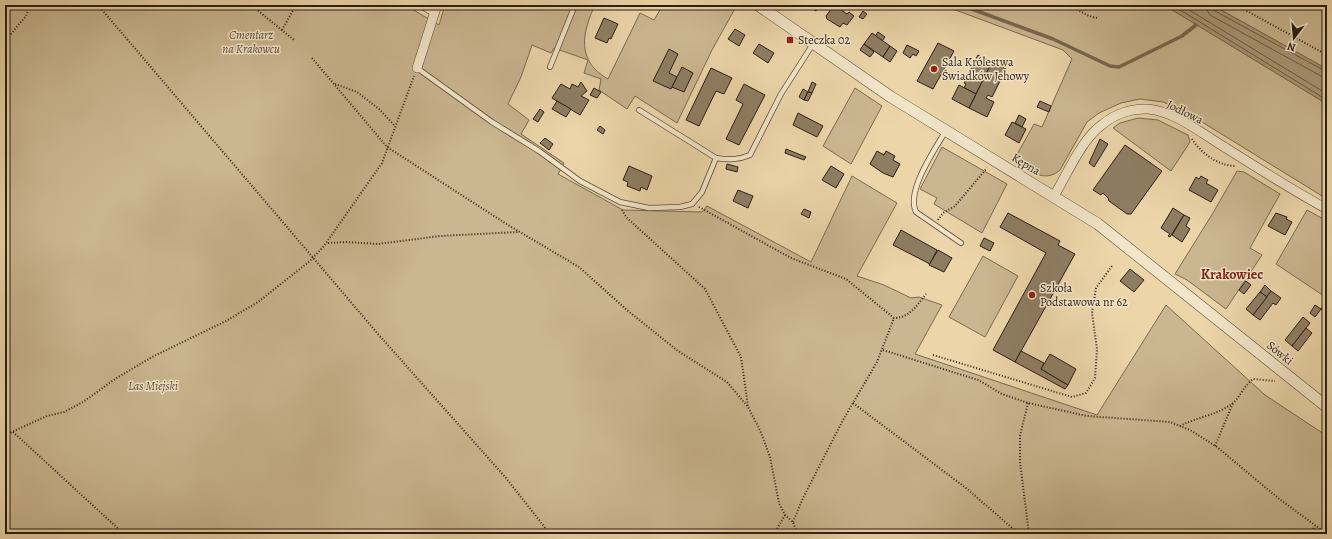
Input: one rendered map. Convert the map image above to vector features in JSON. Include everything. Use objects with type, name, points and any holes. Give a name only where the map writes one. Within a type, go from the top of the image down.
[{"type":"street","name":"Kępna","points":[[758,5],[813,44],[945,132],[1054,196],[1098,224],[1218,319]]},
{"type":"street","points":[[417,68],[436,9]]},
{"type":"street","name":"Jodłowa","points":[[1054,196],[1086,143],[1102,124],[1118,115],[1134,110],[1148,109],[1162,112],[1194,128],[1280,182],[1327,209]]},
{"type":"street","name":"Sówki","points":[[1218,319],[1327,406]]},
{"type":"lane","points":[[418,5],[436,9]]},
{"type":"lane","points":[[550,67],[575,5]]},
{"type":"lane","points":[[639,110],[716,158],[728,160],[750,155],[781,94],[813,44]]},
{"type":"lane","points":[[417,68],[492,122],[539,151],[580,181],[620,202],[649,208],[680,207],[694,202],[702,192],[716,158]]},
{"type":"lane","points":[[945,132],[915,188],[912,200],[916,212],[961,243]]},
{"type":"path","points":[[5,41],[26,16],[30,5]]},
{"type":"path","points":[[98,5],[378,334],[506,478],[550,534]]},
{"type":"path","points":[[251,5],[294,40]]},
{"type":"path","points":[[282,30],[296,5]]},
{"type":"path","points":[[1069,5],[1088,16],[1097,18]]},
{"type":"path","points":[[1236,5],[1327,55]]},
{"type":"path","points":[[312,58],[387,147],[520,232],[579,267],[628,311],[678,351],[728,382],[748,407],[760,430],[770,457],[779,503],[793,522],[797,534]]},
{"type":"path","points":[[5,435],[47,416],[64,412],[83,402],[116,379],[152,357],[226,320],[258,302],[314,258],[327,243],[382,163],[417,68]]},
{"type":"path","points":[[334,84],[357,92],[379,109],[396,126]]},
{"type":"path","points":[[1190,135],[1200,150],[1223,164],[1237,166]]},
{"type":"path","points":[[934,225],[943,213],[955,206],[989,166]]},
{"type":"path","points":[[620,202],[626,217],[705,289],[741,358],[748,407]]},
{"type":"path","points":[[694,202],[704,211],[791,258],[846,279],[894,318],[902,318],[913,311],[926,294]]},
{"type":"path","points":[[327,243],[347,242],[378,244],[440,236],[520,232]]},
{"type":"path","points":[[933,355],[1072,397],[1086,393],[1095,378],[1097,349],[1092,314],[1096,288],[1112,266]]},
{"type":"path","points":[[793,522],[803,498],[883,350],[894,318]]},
{"type":"path","points":[[883,350],[978,380],[1002,394],[1028,403],[1087,416],[1170,422],[1180,426],[1215,446],[1278,498],[1327,534]]},
{"type":"path","points":[[1215,446],[1233,402],[1245,386],[1253,379],[1275,381]]},
{"type":"path","points":[[1180,426],[1189,421],[1209,415],[1233,402]]},
{"type":"path","points":[[853,403],[966,488],[1019,534]]},
{"type":"path","points":[[1028,403],[1020,436],[1020,462],[1029,534]]},
{"type":"path","points":[[5,429],[10,433]]},
{"type":"path","points":[[13,432],[124,534]]},
{"type":"path","points":[[774,534],[786,514]]},
{"type":"path","points":[[1310,534],[1315,526]]},
{"type":"green space","points":[[5,5],[405,5],[439,25],[445,5],[595,5],[585,36],[586,55],[598,72],[608,79],[640,13],[654,20],[663,5],[737,5],[712,50],[677,123],[635,96],[627,109],[599,90],[601,79],[584,73],[588,60],[554,48],[551,53],[532,45],[521,77],[508,104],[529,120],[521,134],[564,163],[558,174],[623,210],[702,212],[707,206],[811,262],[852,176],[897,203],[857,276],[884,285],[911,298],[919,297],[942,305],[915,354],[1097,415],[1166,305],[1265,395],[1327,436],[1327,534],[5,534]]},
{"type":"green space","points":[[942,5],[1164,5],[1327,104],[1327,199],[1189,114],[1163,102],[1140,99],[1121,103],[1099,113],[1087,122],[1060,170],[1054,174],[1042,176],[1031,171],[1014,160],[1034,124],[1042,127],[1072,59],[1063,50]]},
{"type":"green space","points":[[1212,5],[1327,5],[1327,69],[1318,64]]},
{"type":"green space","points":[[855,88],[882,106],[851,164],[823,146]]},
{"type":"green space","points":[[1138,118],[1158,120],[1188,135],[1190,142],[1171,171],[1113,128],[1120,123]]},
{"type":"green space","points":[[942,147],[1007,184],[982,233],[934,204],[937,198],[920,189]]},
{"type":"green space","points":[[1237,171],[1244,172],[1280,194],[1250,248],[1262,255],[1226,309],[1187,280],[1175,274]]},
{"type":"green space","points":[[1307,210],[1327,221],[1327,298],[1276,264]]},
{"type":"green space","points":[[983,256],[1018,276],[985,337],[949,317]]},
{"type":"water","points":[[1164,5],[1212,5],[1327,69],[1327,104]]},
{"type":"building","points":[[638,5],[646,5],[646,9],[637,8]]},
{"type":"building","points":[[807,5],[819,5],[816,11]]},
{"type":"building","points":[[836,6],[847,14],[849,12],[854,16],[847,25],[843,23],[840,27],[827,19],[826,16],[832,8],[834,9]]},
{"type":"building","points":[[863,11],[867,14],[863,19],[859,17]]},
{"type":"building","points":[[604,18],[618,24],[611,39],[609,38],[607,43],[595,38]]},
{"type":"building","points":[[735,29],[745,35],[739,46],[728,39]]},
{"type":"building","points":[[878,32],[885,37],[882,41],[875,36]]},
{"type":"building","points":[[872,33],[890,46],[883,57],[864,44]]},
{"type":"building","name":"Sala Królestwa Świadków Jehowy","points":[[938,43],[954,51],[933,89],[917,81]]},
{"type":"building","points":[[759,44],[774,53],[768,63],[753,53]]},
{"type":"building","points":[[864,44],[874,52],[870,57],[860,50]]},
{"type":"building","points":[[907,45],[919,51],[916,56],[913,54],[910,58],[903,53]]},
{"type":"building","points":[[890,46],[897,51],[890,62],[883,57]]},
{"type":"building","points":[[669,49],[678,54],[669,73],[677,77],[671,89],[653,81]]},
{"type":"building","points":[[978,55],[992,62],[976,94],[964,88],[966,84],[964,83]]},
{"type":"building","points":[[992,62],[1006,69],[992,97],[988,95],[986,98],[994,102],[987,117],[969,108]]},
{"type":"building","points":[[682,67],[693,73],[684,92],[672,87]]},
{"type":"building","points":[[711,68],[732,78],[724,94],[716,91],[699,126],[686,120]]},
{"type":"building","points":[[581,82],[587,91],[581,96],[589,100],[580,115],[552,98],[561,84],[570,89],[572,84],[578,87]]},
{"type":"building","points":[[812,82],[816,84],[812,93],[808,92]]},
{"type":"building","points":[[744,84],[765,95],[739,145],[726,139],[743,104],[736,100]]},
{"type":"building","points":[[959,85],[976,94],[969,108],[952,99]]},
{"type":"building","points":[[594,88],[601,92],[597,98],[590,95]]},
{"type":"building","points":[[803,89],[808,92],[804,100],[799,97]]},
{"type":"building","points":[[808,92],[812,93],[808,101],[804,100]]},
{"type":"building","points":[[557,101],[571,109],[566,117],[552,109]]},
{"type":"building","points":[[1040,101],[1051,106],[1049,112],[1037,107]]},
{"type":"building","points":[[540,109],[544,112],[538,122],[533,119]]},
{"type":"building","points":[[798,113],[823,126],[817,137],[793,125]]},
{"type":"building","points":[[1019,115],[1026,119],[1022,127],[1015,123]]},
{"type":"building","points":[[1012,122],[1026,129],[1019,143],[1005,135]]},
{"type":"building","points":[[600,126],[605,130],[603,134],[597,130]]},
{"type":"building","points":[[545,138],[553,144],[549,150],[540,143]]},
{"type":"building","points":[[1100,139],[1108,144],[1094,167],[1089,163]]},
{"type":"building","points":[[1125,145],[1162,171],[1131,214],[1127,214],[1109,201],[1103,193],[1101,195],[1093,190]]},
{"type":"building","points":[[786,149],[806,157],[804,160],[785,153]]},
{"type":"building","points":[[877,151],[884,155],[886,151],[895,156],[893,160],[900,164],[893,177],[883,173],[870,164]]},
{"type":"building","points":[[727,164],[738,167],[737,172],[726,169]]},
{"type":"building","points":[[629,166],[652,176],[647,190],[641,187],[640,191],[627,186],[628,182],[623,180]]},
{"type":"building","points":[[831,166],[844,174],[836,188],[822,180]]},
{"type":"building","points":[[1201,176],[1208,180],[1206,183],[1218,190],[1211,202],[1189,190],[1196,177],[1199,179]]},
{"type":"building","points":[[738,190],[753,196],[748,208],[733,201]]},
{"type":"building","points":[[1173,208],[1184,215],[1170,237],[1168,236],[1170,234],[1161,228]]},
{"type":"building","points":[[804,209],[811,212],[809,218],[801,214]]},
{"type":"building","points":[[1008,213],[1060,241],[1058,245],[1075,254],[1015,362],[993,350],[1046,253],[1000,227]]},
{"type":"building","points":[[1276,213],[1287,217],[1286,219],[1292,222],[1285,235],[1268,226]]},
{"type":"building","points":[[1184,215],[1190,218],[1186,226],[1190,229],[1182,242],[1172,235]]},
{"type":"building","points":[[901,230],[937,250],[930,264],[893,245]]},
{"type":"building","points":[[984,238],[994,243],[990,251],[980,246]]},
{"type":"building","points":[[938,250],[952,258],[944,272],[929,265]]},
{"type":"building","points":[[1130,269],[1144,280],[1134,292],[1120,281]]},
{"type":"building","points":[[1253,271],[1258,274],[1256,278],[1251,275]]},
{"type":"building","points":[[1246,281],[1251,285],[1244,294],[1239,290]]},
{"type":"building","points":[[1265,285],[1271,291],[1267,297],[1260,292]]},
{"type":"building","points":[[1271,291],[1281,298],[1276,305],[1273,303],[1260,320],[1253,315]]},
{"type":"building","points":[[1260,292],[1267,297],[1253,315],[1246,309]]},
{"type":"building","points":[[1327,302],[1327,313],[1321,309]]},
{"type":"building","points":[[1315,305],[1321,309],[1315,317],[1310,313]]},
{"type":"building","points":[[1303,317],[1310,323],[1292,346],[1285,340]]},
{"type":"building","points":[[1306,328],[1312,333],[1298,351],[1292,346]]},
{"type":"building","points":[[1021,351],[1044,363],[1041,369],[1068,385],[1065,389],[1015,362]]},
{"type":"building","points":[[1050,354],[1076,369],[1068,385],[1041,369]]},
{"type":"waterway","points":[[961,5],[1053,39],[1110,66],[1119,67],[1182,36],[1196,25]]},
{"type":"place","name":"Steczka 02","points":[[790,40]]},
{"type":"place","name":"Sala Królestwa Świadków Jehowy","points":[[934,69]]},
{"type":"place","name":"Szkoła Podstawowa nr 62","points":[[1032,295]]},
{"type":"district","name":"Krakowiec","points":[[1232,274]]},
{"type":"park label","name":"Cmentarz na Krakowcu","points":[[251,42]]},
{"type":"park label","name":"Las Miejski","points":[[153,386]]}]
